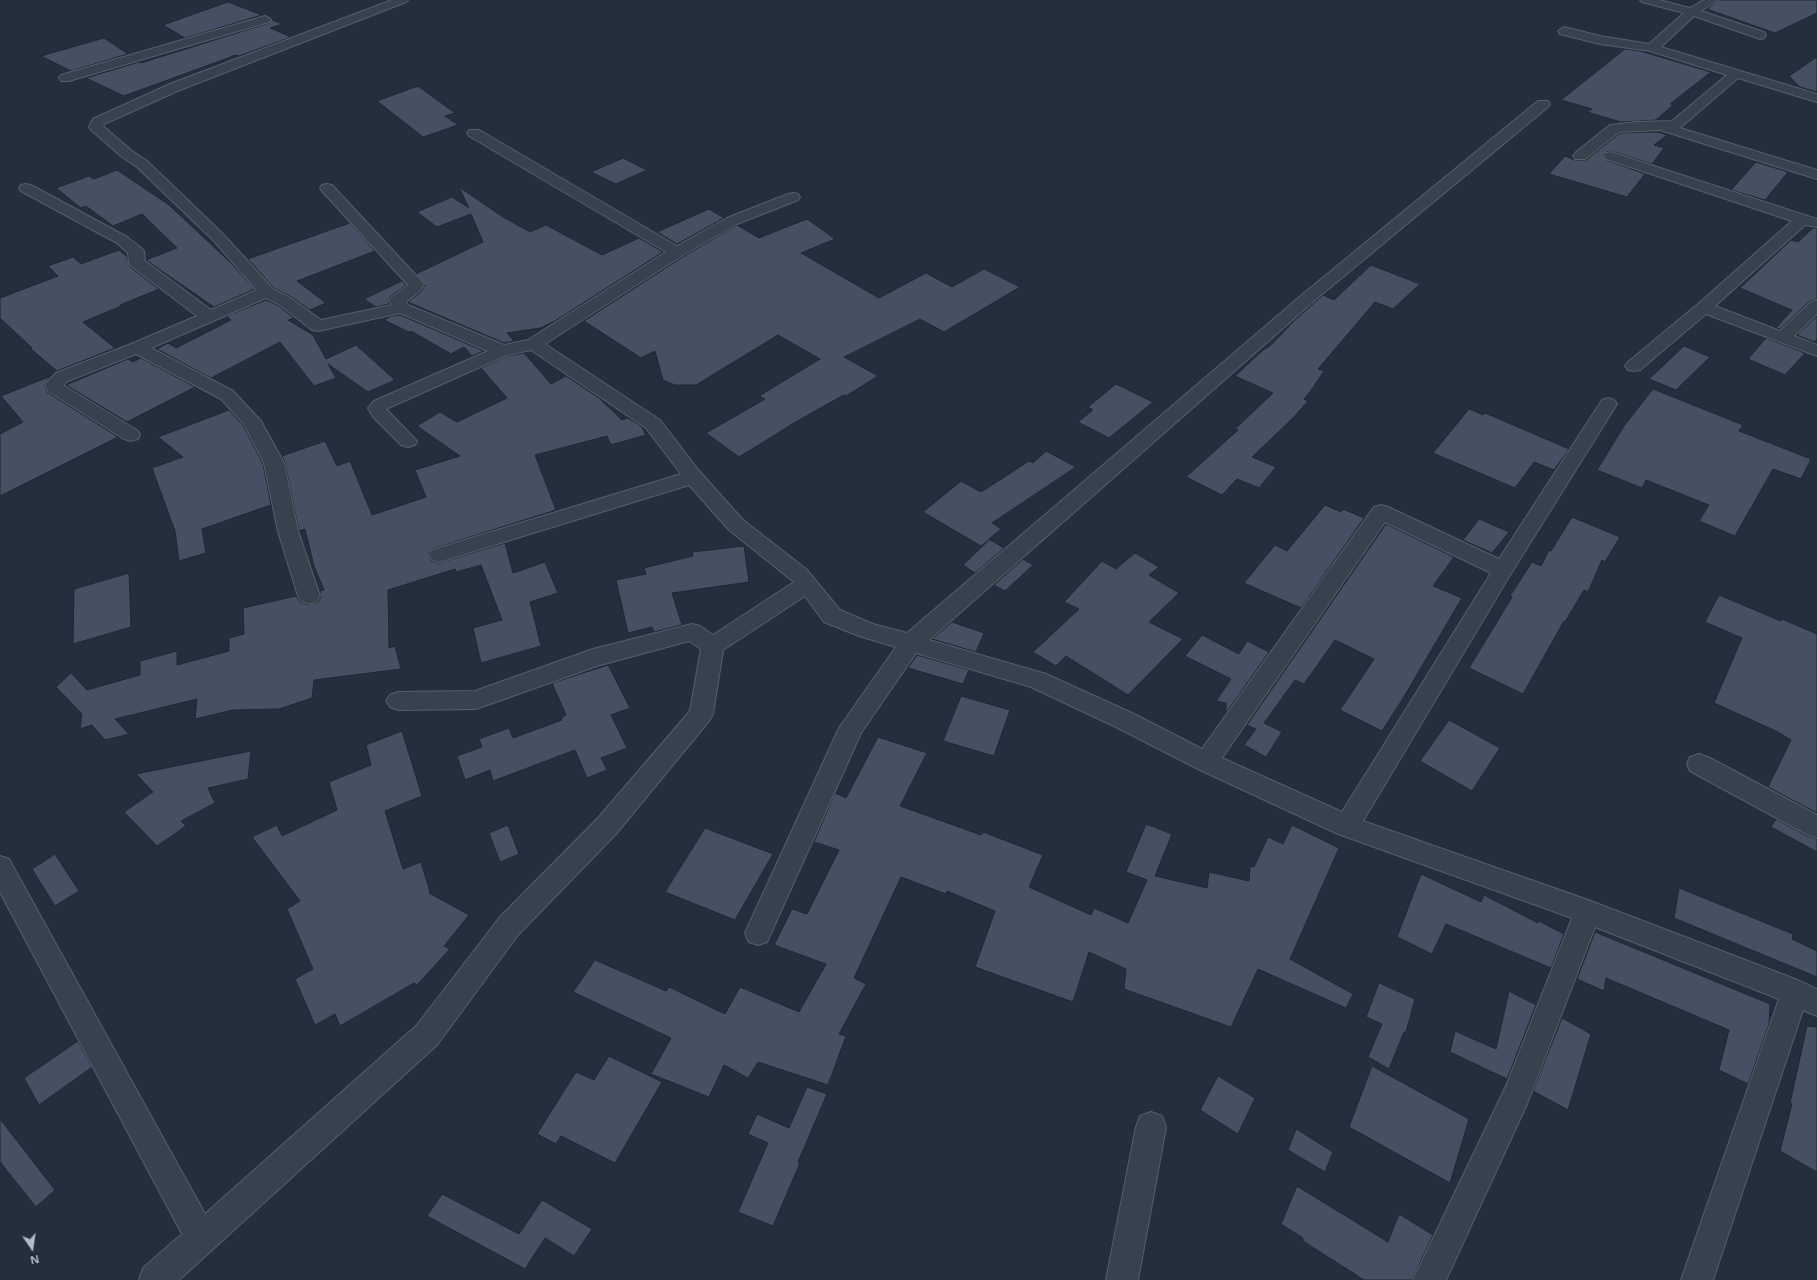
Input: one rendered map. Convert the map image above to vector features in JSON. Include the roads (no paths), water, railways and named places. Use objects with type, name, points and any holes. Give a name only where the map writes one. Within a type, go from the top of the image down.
[{"type":"street","points":[[402,0],[294,36],[98,122],[96,125],[96,127],[127,154],[142,164],[214,233],[267,292],[286,302],[318,326],[402,308]]},
{"type":"street","points":[[1646,0],[1692,12],[1760,34]]},
{"type":"street","points":[[1652,48],[1692,12],[1712,0]]},
{"type":"street","points":[[252,12],[277,26]]},
{"type":"street","points":[[65,78],[265,20]]},
{"type":"street","points":[[1564,31],[1600,40],[1652,48],[1817,98]]},
{"type":"street","points":[[1580,156],[1615,128],[1677,124],[1737,73]]},
{"type":"street","points":[[758,933],[850,728],[911,643],[1309,297],[1543,104]]},
{"type":"street","points":[[1660,126],[1817,175]]},
{"type":"street","points":[[474,133],[677,252]]},
{"type":"street","points":[[1612,156],[1810,221]]},
{"type":"street","points":[[26,188],[122,240],[136,251],[137,263],[209,317]]},
{"type":"street","points":[[327,188],[416,284],[413,289],[397,301],[402,308],[502,351]]},
{"type":"street","points":[[408,441],[379,414],[377,408],[380,405],[502,351],[534,344],[677,252],[732,221],[793,197]]},
{"type":"street","points":[[1634,366],[1810,221]]},
{"type":"street","points":[[131,435],[54,386],[54,384],[62,377],[137,348],[267,292]]},
{"type":"street","points":[[1782,338],[1817,305]]},
{"type":"street","points":[[1704,307],[1817,351]]},
{"type":"street","points":[[534,344],[653,424],[693,477],[736,525],[799,574],[832,616],[867,630],[1038,680],[1126,721],[1206,762],[1347,826],[1588,912],[1806,998],[1697,1280]]},
{"type":"street","points":[[137,348],[227,395],[252,421],[274,463],[288,531],[309,596]]},
{"type":"street","points":[[1347,826],[1503,570],[1608,404]]},
{"type":"street","points":[[439,555],[693,477]]},
{"type":"street","points":[[1206,762],[1381,512],[1503,570]]},
{"type":"street","points":[[155,1280],[427,1035],[509,926],[607,826],[701,714],[713,646],[807,584]]},
{"type":"street","points":[[398,701],[476,700],[593,658],[692,632],[713,646]]},
{"type":"street","points":[[1699,764],[1817,827]]},
{"type":"street","points":[[0,867],[201,1238]]},
{"type":"street","points":[[1429,1280],[1517,1094],[1588,912]]},
{"type":"street","points":[[1122,1280],[1151,1127]]}]
